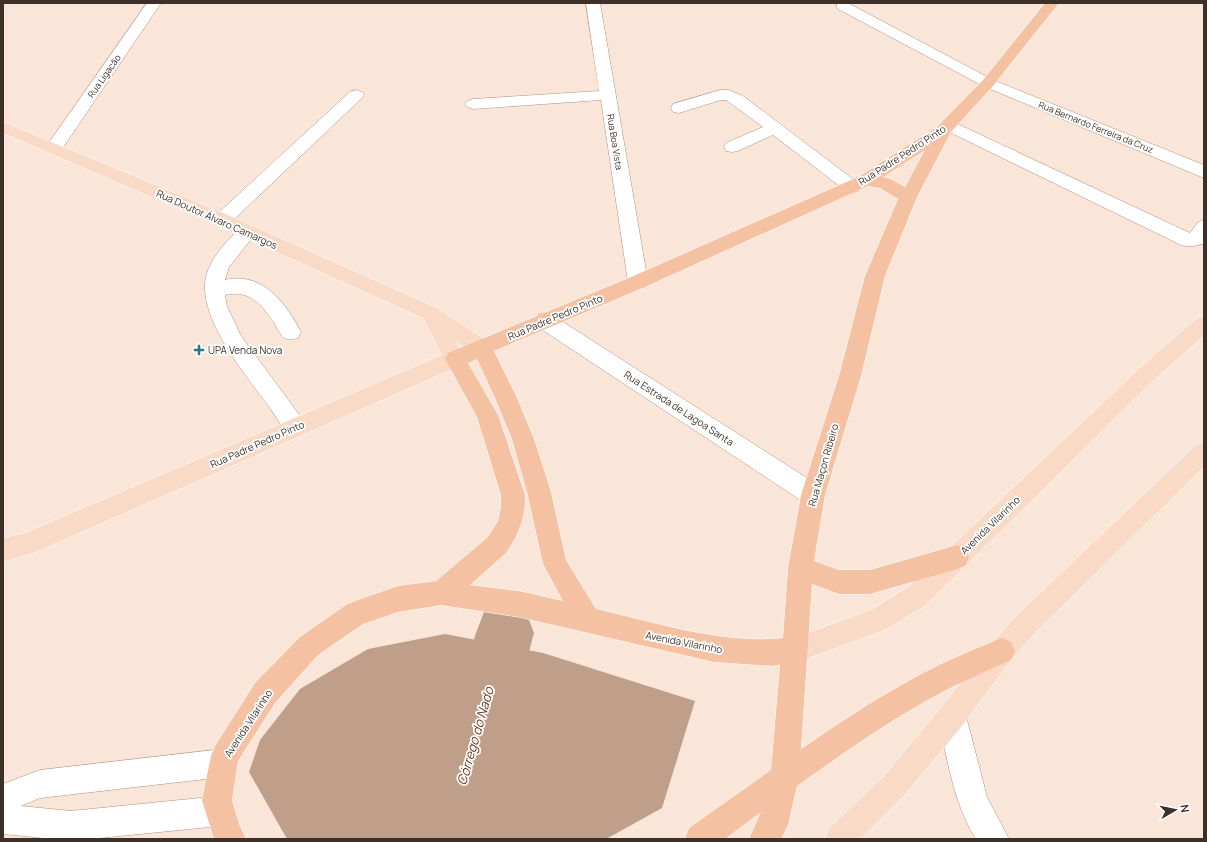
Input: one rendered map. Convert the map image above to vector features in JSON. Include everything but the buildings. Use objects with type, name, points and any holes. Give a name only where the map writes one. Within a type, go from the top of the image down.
[{"type":"highway","name":"Rua Padre Pedro Pinto","points":[[455,359],[638,282],[859,183],[946,127],[988,83],[1052,3]]},
{"type":"highway","name":"Rua Maçon Ribeiro","points":[[764,839],[773,825],[785,778],[800,568],[813,495],[850,376],[875,276],[908,197],[946,127]]},
{"type":"highway","points":[[859,183],[885,183],[908,197]]},
{"type":"highway","points":[[482,348],[506,398],[523,439],[539,492],[555,564],[588,620]]},
{"type":"highway","points":[[441,593],[507,532],[513,514],[514,501],[487,415],[455,359]]},
{"type":"highway","points":[[800,568],[839,582],[870,582],[957,557]]},
{"type":"highway","name":"Avenida Vilarinho","points":[[228,830],[217,800],[223,763],[225,756],[265,693],[309,646],[355,614],[398,599],[441,593],[519,604],[714,649],[770,653],[795,650]]},
{"type":"highway","points":[[700,839],[785,778],[904,699],[950,674],[1002,651]]},
{"type":"main road","name":"Rua Doutor Álvaro Camargos","points":[[3,127],[222,220],[430,313],[482,348]]},
{"type":"main road","points":[[430,313],[455,359]]},
{"type":"main road","name":"Avenida Vilarinho","points":[[795,650],[880,620],[917,596],[1150,371],[1204,324]]},
{"type":"main road","name":"Rua Padre Pedro Pinto","points":[[3,550],[27,544],[455,359]]},
{"type":"main road","points":[[840,839],[893,787],[952,716],[1002,651],[1028,622],[1204,452]]},
{"type":"street","name":"Rua Ligacão","points":[[54,148],[154,3]]},
{"type":"street","name":"Rua Boa Vista","points":[[593,3],[638,282]]},
{"type":"street","name":"Rua Bernardo Ferreira da Cruz","points":[[843,6],[988,83],[1204,172]]},
{"type":"street","points":[[222,220],[356,95]]},
{"type":"street","points":[[473,104],[608,95]]},
{"type":"street","points":[[680,108],[720,95],[729,95],[737,99],[774,128],[859,183]]},
{"type":"street","points":[[946,127],[1188,240],[1196,239],[1204,227]]},
{"type":"street","points":[[732,147],[774,128]]},
{"type":"street","points":[[247,232],[231,251],[216,274],[215,291],[218,308],[234,340],[295,427]]},
{"type":"street","points":[[215,291],[237,286],[257,290],[271,303],[291,332]]},
{"type":"street","name":"Rua Estrada de Lagoa Santa","points":[[544,321],[813,495]]},
{"type":"street","points":[[3,537],[27,544]]},
{"type":"street","points":[[952,716],[971,794],[986,829],[994,839]]},
{"type":"street","points":[[3,799],[40,784],[223,763]]},
{"type":"street","points":[[3,819],[71,826],[228,830]]},
{"type":"water","points":[[445,634],[543,653],[695,701],[662,808],[606,839],[287,839],[249,772],[260,740],[300,689],[368,649]]},
{"type":"waterway","name":"Córrego do Nado","points":[[445,839],[505,633]]},
{"type":"place","name":"UPA Venda Nova","points":[[199,350]]}]
